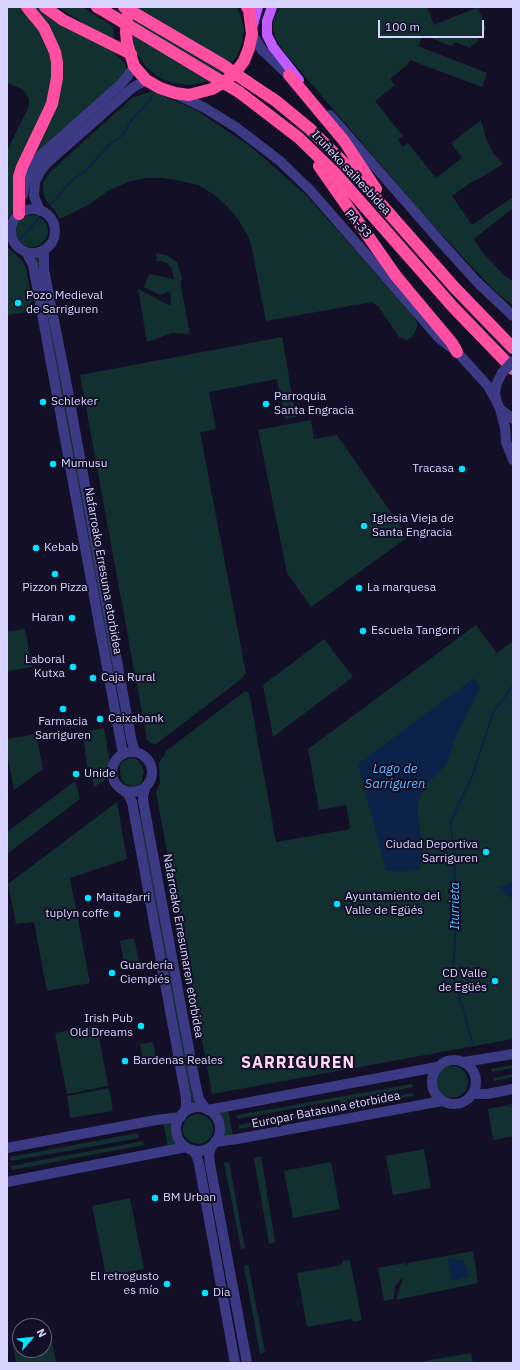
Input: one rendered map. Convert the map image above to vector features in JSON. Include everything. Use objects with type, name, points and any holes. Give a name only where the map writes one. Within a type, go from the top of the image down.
[{"type":"highway","points":[[21,213],[19,177],[25,158],[52,104],[57,78],[56,57],[50,41],[44,28],[27,7]]},
{"type":"highway","points":[[44,7],[63,20],[132,60]]},
{"type":"highway","name":"Iruñeko saihesbidea","points":[[124,7],[223,65],[276,101],[310,129],[351,170],[454,287],[513,348]]},
{"type":"highway","points":[[130,7],[127,17],[126,32],[132,60],[146,80],[164,90],[189,95],[212,89],[224,82],[235,73],[244,61],[249,48],[252,31],[247,7]]},
{"type":"highway","name":"Iruñeko saihesbidea","points":[[101,10],[239,92],[299,138],[336,174],[507,371]]},
{"type":"highway","points":[[289,75],[344,141],[378,191],[454,287]]},
{"type":"highway","points":[[239,92],[249,103],[317,164],[396,276],[449,340],[457,352]]},
{"type":"main road","points":[[252,31],[258,7]]},
{"type":"main road","points":[[272,7],[267,21],[267,34],[273,47],[307,91]]},
{"type":"street","points":[[252,31],[262,50],[307,91],[472,276],[513,316]]},
{"type":"street","points":[[21,213],[25,182],[32,167],[49,148],[120,85],[127,77],[132,60]]},
{"type":"street","points":[[40,211],[34,196],[35,182],[47,163],[132,88],[146,80]]},
{"type":"street","name":"PA-33","points":[[175,93],[205,108],[237,128],[280,161],[310,190],[439,338],[457,352],[488,386],[498,405]]},
{"type":"street","points":[[29,210],[40,211],[51,219],[55,230],[53,239],[50,245],[44,250],[38,252],[26,252],[14,243],[12,236],[12,224],[21,213],[29,210]]},
{"type":"street","name":"Nafarroako Erresuma etorbidea","points":[[44,250],[44,270],[67,386],[130,734],[135,752]]},
{"type":"street","name":"Nafarroako Erresuma etorbidea","points":[[26,252],[33,265],[124,754]]},
{"type":"street","points":[[513,361],[497,384],[495,392],[505,428],[506,442],[511,444],[513,460]]},
{"type":"street","points":[[498,405],[513,419]]},
{"type":"street","points":[[135,752],[144,756],[151,766],[151,779],[146,786],[138,792],[124,791],[113,781],[112,768],[118,757],[135,752]]},
{"type":"street","name":"Nafarroako Erresumaren etorbidea","points":[[146,786],[143,800],[195,1082],[201,1104],[215,1116],[219,1124],[219,1133],[209,1155],[210,1164],[247,1363]]},
{"type":"street","name":"Nafarroako Erresumaren etorbidea","points":[[124,791],[132,802],[187,1100],[182,1115],[177,1122],[176,1132],[180,1141],[197,1157],[199,1164],[235,1363]]},
{"type":"street","points":[[464,1062],[513,1054]]},
{"type":"street","points":[[457,1059],[464,1062],[470,1066],[474,1073],[476,1088],[463,1103],[449,1104],[442,1101],[434,1092],[432,1085],[433,1072],[442,1062],[457,1059]]},
{"type":"street","name":"Europar Batasuna etorbidea","points":[[207,1110],[437,1067]]},
{"type":"street","points":[[472,1094],[487,1094],[513,1089]]},
{"type":"street","name":"Europar Batasuna etorbidea","points":[[213,1144],[442,1101]]},
{"type":"street","points":[[7,1148],[182,1115],[194,1108],[207,1110]]},
{"type":"street","points":[[7,1182],[189,1148],[201,1150],[213,1144]]},
{"type":"green space","points":[[7,7],[22,7],[34,19],[51,51],[53,89],[12,212],[7,221],[7,151],[29,106],[29,99],[22,89],[7,83]]},
{"type":"green space","points":[[32,7],[38,7],[60,22],[111,50],[126,64],[126,71],[121,80],[22,174],[62,68]]},
{"type":"green space","points":[[58,7],[82,7],[113,26],[114,43]]},
{"type":"green space","points":[[137,7],[237,7],[244,28],[242,43],[237,56],[227,69],[215,78],[202,83],[190,85],[171,83],[159,77],[146,67],[136,53],[132,36],[132,20]]},
{"type":"green space","points":[[282,7],[427,7],[434,25],[478,7],[486,29],[470,48],[455,42],[451,46],[423,35],[418,46],[487,73],[482,87],[410,60],[407,65],[390,79],[395,85],[375,101],[403,136],[398,140],[403,147],[408,143],[436,178],[462,158],[451,143],[481,120],[486,138],[493,153],[503,164],[477,180],[474,180],[452,196],[472,225],[513,197],[513,208],[474,239],[482,252],[505,276],[513,281],[513,306],[492,288],[430,222],[283,51],[276,39],[273,27],[274,19],[279,9]]},
{"type":"green space","points":[[152,91],[196,110],[250,146],[305,194],[413,314],[417,322],[417,328],[412,337],[407,340],[399,337],[378,306],[372,302],[266,321],[249,238],[238,219],[227,206],[213,194],[200,186],[162,178],[146,178],[131,181],[109,190],[90,204],[60,219],[46,201],[43,193],[43,182],[51,171],[132,98]]},
{"type":"green space","points":[[29,215],[35,215],[45,222],[48,231],[47,237],[41,244],[35,247],[29,247],[19,240],[16,234],[16,228],[23,218]]},
{"type":"green space","points":[[7,247],[22,260],[26,268],[32,301],[27,312],[7,315]]},
{"type":"green space","points":[[156,253],[166,255],[177,262],[182,278],[180,282],[190,334],[172,333],[147,342],[138,289],[171,306],[170,291],[160,295],[144,287],[149,274],[174,279],[172,269],[168,264],[162,261],[157,261]]},
{"type":"green space","points":[[34,257],[40,257],[117,682],[114,682]]},
{"type":"green space","points":[[282,337],[296,417],[285,419],[277,379],[209,392],[216,429],[200,432],[246,673],[240,680],[156,744],[151,743],[147,740],[80,375]]},
{"type":"green space","points":[[311,420],[314,439],[337,435],[408,537],[311,607],[287,573],[258,430]]},
{"type":"green space","points":[[476,625],[497,653],[513,641],[513,1039],[212,1094],[156,792],[160,783],[159,763],[161,759],[166,751],[245,691],[249,693],[276,842],[350,829],[346,805],[319,810],[308,749]]},
{"type":"green space","points":[[25,629],[32,667],[7,671],[7,632]]},
{"type":"green space","points":[[324,639],[353,677],[273,737],[263,685]]},
{"type":"green space","points":[[104,728],[110,762],[108,769],[109,777],[94,787],[90,769],[88,770],[82,732]]},
{"type":"green space","points":[[36,734],[43,769],[14,790],[7,752],[7,739]]},
{"type":"green space","points":[[130,758],[139,761],[144,771],[140,784],[133,787],[125,784],[121,779],[120,772],[122,762]]},
{"type":"green space","points":[[75,781],[80,799],[7,854],[7,832]]},
{"type":"green space","points":[[117,802],[127,859],[70,878],[90,983],[47,991],[34,922],[16,924],[8,884]]},
{"type":"green space","points":[[141,813],[195,1102],[191,1103],[138,814]]},
{"type":"green space","points":[[134,938],[139,961],[124,963],[120,941]]},
{"type":"green space","points":[[97,1025],[108,1086],[67,1094],[55,1033]]},
{"type":"green space","points":[[153,1042],[157,1064],[144,1066],[140,1044]]},
{"type":"green space","points":[[513,1065],[513,1068],[492,1072],[491,1069]]},
{"type":"green space","points":[[449,1066],[455,1066],[464,1070],[468,1082],[464,1094],[455,1098],[449,1098],[440,1094],[436,1085],[436,1079],[440,1070]]},
{"type":"green space","points":[[513,1074],[513,1077],[494,1081],[493,1078]]},
{"type":"green space","points":[[412,1084],[413,1087],[347,1100],[348,1104],[413,1093],[413,1096],[239,1129],[239,1125],[341,1105],[340,1100],[238,1119],[237,1115]]},
{"type":"green space","points":[[109,1088],[113,1111],[70,1118],[67,1096]]},
{"type":"green space","points":[[513,1104],[513,1136],[493,1140],[488,1109]]},
{"type":"green space","points":[[228,1110],[233,1136],[224,1138],[225,1124],[219,1112]]},
{"type":"green space","points":[[198,1114],[209,1118],[213,1129],[209,1140],[198,1144],[187,1140],[183,1129],[187,1118]]},
{"type":"green space","points":[[172,1120],[172,1136],[177,1146],[168,1148],[163,1122]]},
{"type":"green space","points":[[138,1133],[139,1138],[11,1161],[10,1157]]},
{"type":"green space","points":[[143,1141],[144,1145],[12,1170],[11,1166]]},
{"type":"green space","points":[[424,1149],[431,1188],[393,1195],[386,1156]]},
{"type":"green space","points":[[261,1156],[275,1242],[269,1244],[254,1158]]},
{"type":"green space","points":[[229,1162],[245,1248],[241,1249],[224,1163]]},
{"type":"green space","points":[[331,1162],[340,1209],[293,1218],[284,1171]]},
{"type":"green space","points":[[130,1198],[144,1269],[106,1276],[92,1206]]},
{"type":"green space","points":[[473,1251],[478,1283],[396,1300],[403,1277],[395,1286],[394,1299],[384,1301],[378,1268],[405,1263],[406,1267],[408,1263]]},
{"type":"green space","points":[[350,1260],[362,1320],[353,1322],[352,1319],[307,1327],[297,1273],[342,1265],[342,1261]]},
{"type":"green space","points":[[248,1264],[265,1352],[260,1354],[244,1266]]},
{"type":"green space","points":[[52,1341],[56,1362],[16,1363],[15,1358],[52,1358]]},
{"type":"green space","points":[[471,1353],[473,1363],[424,1363],[424,1361]]},
{"type":"water","name":"Lago de Sarriguren","points":[[474,678],[480,687],[458,732],[446,765],[431,780],[418,801],[418,816],[422,845],[420,870],[386,871],[358,764]]},
{"type":"water","points":[[513,881],[513,900],[498,888]]},
{"type":"water","points":[[447,1258],[464,1261],[469,1276],[453,1281]]},
{"type":"waterway","points":[[51,205],[70,182],[86,170],[111,143],[123,135],[132,119],[148,103],[153,95]]},
{"type":"waterway","points":[[21,239],[39,218]]},
{"type":"waterway","name":"Iturrieta","points":[[473,1044],[453,975],[456,921],[454,850],[450,823],[472,777],[493,713],[513,685]]},
{"type":"waterway","name":"Iturrieta","points":[[508,1105],[513,1108]]},
{"type":"place","name":"Pozo Medieval de Sarriguren","points":[[18,303]]},
{"type":"place","name":"Schleker","points":[[43,402]]},
{"type":"place","name":"Parroquia Santa Engracia","points":[[266,404]]},
{"type":"place","name":"Mumusu","points":[[53,464]]},
{"type":"place","name":"Tracasa","points":[[462,469]]},
{"type":"place","name":"Iglesia Vieja de Santa Engracia","points":[[364,526]]},
{"type":"place","name":"Kebab","points":[[36,548]]},
{"type":"place","name":"Pizzon Pizza","points":[[55,574]]},
{"type":"place","name":"La marquesa","points":[[359,588]]},
{"type":"place","name":"Haran","points":[[72,618]]},
{"type":"place","name":"Escuela Tangorri","points":[[363,631]]},
{"type":"place","name":"Laboral Kutxa","points":[[73,667]]},
{"type":"place","name":"Caja Rural","points":[[93,678]]},
{"type":"place","name":"Farmacia Sarriguren","points":[[63,709]]},
{"type":"place","name":"Caixabank","points":[[100,719]]},
{"type":"place","name":"Unide","points":[[76,774]]},
{"type":"place","name":"Ciudad Deportiva Sarriguren","points":[[486,852]]},
{"type":"place","name":"Maitagarri","points":[[88,898]]},
{"type":"place","name":"Ayuntamiento del Valle de Egüés","points":[[337,904]]},
{"type":"place","name":"tuplyn coffe","points":[[117,914]]},
{"type":"place","name":"Guardería Ciempiés","points":[[112,973]]},
{"type":"place","name":"CD Valle de Egüés","points":[[495,981]]},
{"type":"place","name":"Irish Pub Old Dreams","points":[[141,1026]]},
{"type":"place","name":"Bardenas Reales","points":[[125,1061]]},
{"type":"place","name":"BM Urban","points":[[155,1198]]},
{"type":"place","name":"El retrogusto es mío","points":[[167,1284]]},
{"type":"place","name":"Dia","points":[[205,1293]]},
{"type":"district","name":"SARRIGUREN","points":[[298,1063]]}]
